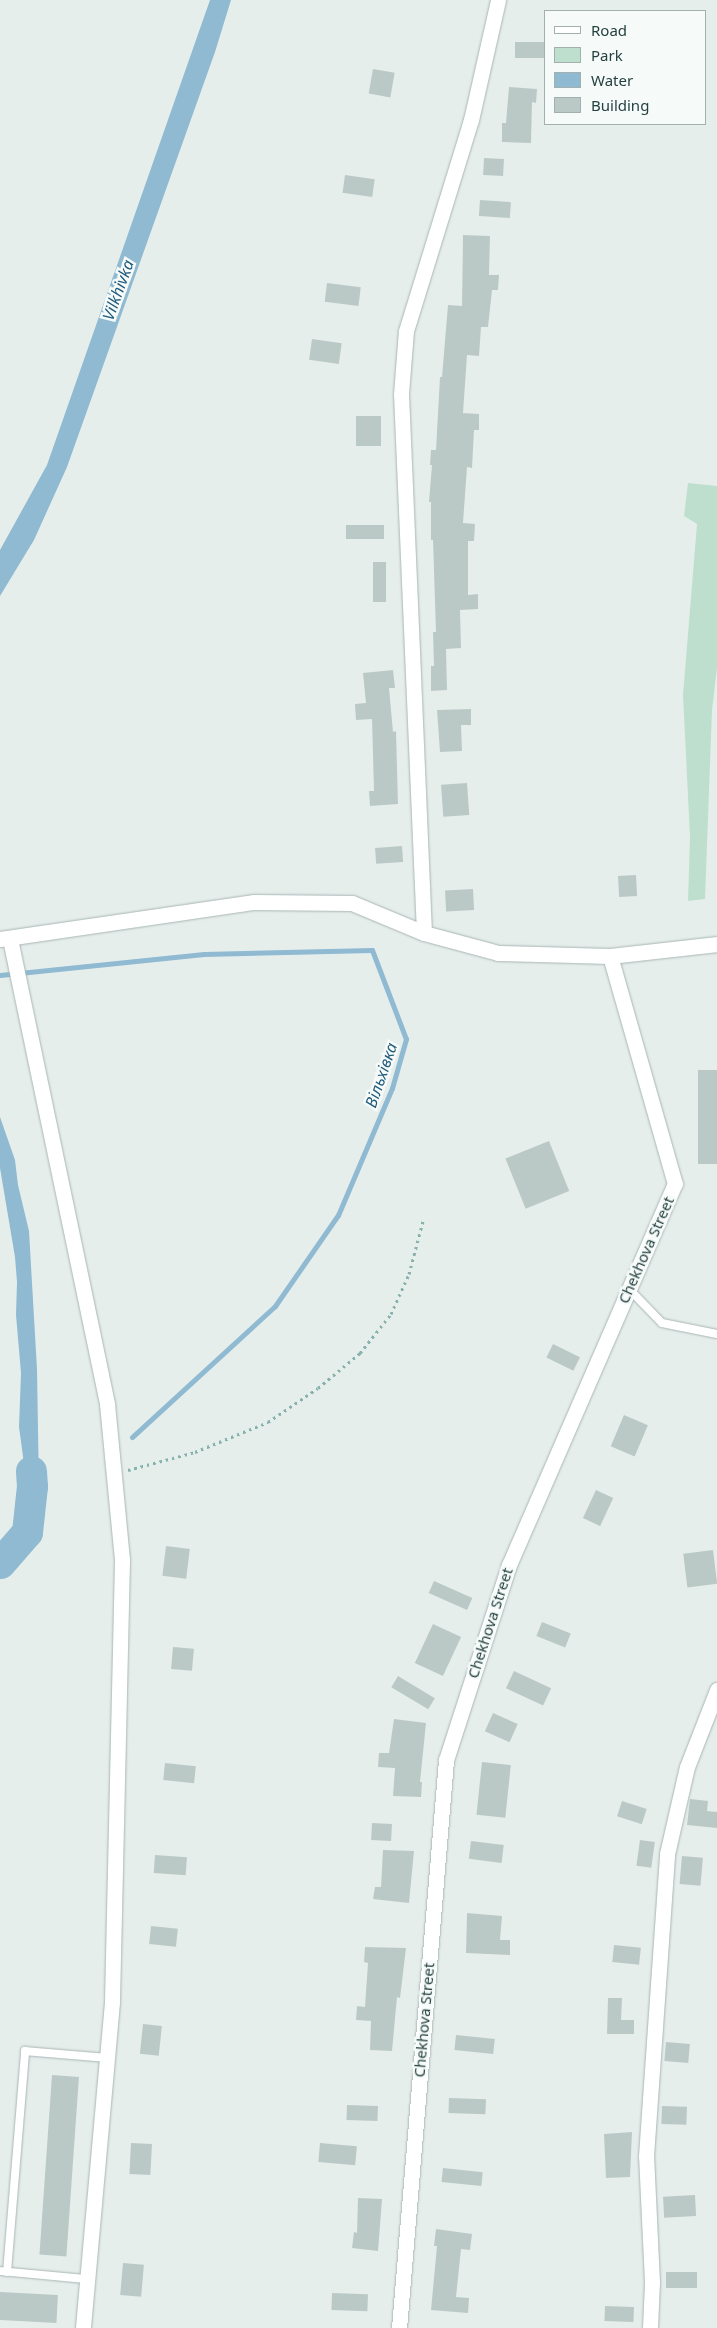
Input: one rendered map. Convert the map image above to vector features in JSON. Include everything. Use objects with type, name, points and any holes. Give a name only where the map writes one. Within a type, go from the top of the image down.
[{"type":"street","points":[[424,933],[400,394],[406,331],[471,120],[498,0]]},
{"type":"street","points":[[83,2328],[112,2002],[122,1560],[107,1404],[5,939],[254,902],[352,903],[424,933],[498,953],[610,956],[717,944]]},
{"type":"street","name":"Chekhova Street","points":[[399,2328],[446,1760],[508,1565],[675,1184],[610,956]]},
{"type":"street","points":[[650,2328],[652,2282],[646,2156],[667,1854],[687,1767],[717,1690]]},
{"type":"lane","points":[[629,1289],[662,1322],[717,1334]]},
{"type":"lane","points":[[87,2279],[4,2271],[25,2051],[107,2058]]},
{"type":"path","points":[[113,1474],[195,1452],[268,1422],[318,1388],[360,1353],[392,1314],[409,1274],[423,1221]]},
{"type":"green space","points":[[688,483],[717,486],[717,667],[712,711],[705,899],[688,901],[690,837],[683,695],[697,524],[684,516]]},
{"type":"water","name":"Vilkhivka","points":[[210,0],[231,0],[215,52],[67,467],[34,540],[0,596],[0,550],[47,465]]},
{"type":"water","points":[[0,1117],[15,1160],[18,1185],[29,1231],[37,1369],[39,1489],[36,1515],[24,1512],[25,1471],[19,1427],[21,1373],[16,1315],[17,1282],[15,1257],[0,1168]]},
{"type":"building","points":[[515,42],[544,42],[544,58],[515,58]]},
{"type":"building","points":[[373,69],[395,73],[390,97],[369,94]]},
{"type":"building","points":[[509,87],[537,89],[536,103],[532,102],[531,143],[502,142],[502,123],[506,123]]},
{"type":"building","points":[[484,158],[504,159],[503,176],[483,175]]},
{"type":"building","points":[[345,175],[375,179],[372,197],[342,193]]},
{"type":"building","points":[[480,200],[511,202],[510,218],[479,216]]},
{"type":"building","points":[[463,235],[490,236],[489,275],[499,275],[498,290],[492,290],[488,327],[481,327],[479,356],[467,355],[463,413],[479,414],[479,430],[474,430],[472,468],[467,467],[463,523],[475,524],[474,541],[468,541],[468,595],[478,594],[478,609],[460,610],[461,648],[446,649],[447,690],[431,691],[431,666],[434,666],[433,632],[436,632],[431,502],[429,502],[432,465],[430,465],[431,450],[436,450],[440,377],[442,377],[448,305],[462,306]]},
{"type":"building","points":[[327,283],[361,287],[358,306],[325,302]]},
{"type":"building","points":[[312,339],[342,343],[339,364],[309,360]]},
{"type":"building","points":[[356,416],[381,416],[381,446],[356,446]]},
{"type":"building","points":[[346,525],[384,525],[384,539],[346,539]]},
{"type":"building","points":[[373,562],[386,562],[386,602],[373,602]]},
{"type":"building","points":[[393,670],[395,688],[389,688],[393,732],[396,731],[398,804],[370,806],[369,791],[374,791],[372,719],[356,720],[355,704],[366,703],[363,673]]},
{"type":"building","points":[[471,709],[471,725],[461,725],[462,751],[440,752],[437,710]]},
{"type":"building","points":[[467,783],[469,815],[443,817],[441,785]]},
{"type":"building","points":[[402,846],[403,862],[376,864],[375,848]]},
{"type":"building","points":[[636,875],[637,896],[619,897],[618,876]]},
{"type":"building","points":[[473,889],[474,910],[446,911],[445,890]]},
{"type":"building","points":[[698,1070],[717,1070],[717,1164],[698,1164]]},
{"type":"building","points":[[549,1141],[569,1191],[526,1209],[505,1159]]},
{"type":"building","points":[[553,1344],[580,1357],[573,1371],[546,1357]]},
{"type":"building","points":[[624,1415],[648,1425],[635,1456],[611,1446]]},
{"type":"building","points":[[596,1490],[613,1498],[600,1526],[583,1518]]},
{"type":"building","points":[[166,1546],[190,1549],[186,1579],[162,1576]]},
{"type":"building","points":[[713,1550],[717,1584],[687,1587],[683,1554]]},
{"type":"building","points":[[434,1581],[472,1598],[467,1610],[429,1593]]},
{"type":"building","points":[[542,1622],[571,1634],[565,1648],[536,1636]]},
{"type":"building","points":[[433,1624],[461,1637],[443,1676],[415,1663]]},
{"type":"building","points":[[173,1647],[194,1649],[192,1671],[171,1669]]},
{"type":"building","points":[[514,1671],[551,1688],[543,1706],[506,1688]]},
{"type":"building","points":[[398,1676],[435,1698],[428,1709],[391,1687]]},
{"type":"building","points":[[493,1713],[518,1724],[510,1742],[485,1731]]},
{"type":"building","points":[[394,1719],[426,1723],[420,1782],[422,1782],[421,1797],[393,1796],[395,1768],[378,1767],[379,1753],[389,1753]]},
{"type":"building","points":[[482,1762],[511,1765],[505,1818],[476,1815]]},
{"type":"building","points":[[165,1763],[196,1766],[194,1783],[163,1780]]},
{"type":"building","points":[[690,1799],[708,1801],[707,1811],[717,1812],[717,1828],[687,1825]]},
{"type":"building","points":[[622,1801],[647,1809],[642,1824],[617,1816]]},
{"type":"building","points":[[372,1823],[392,1824],[391,1841],[371,1840]]},
{"type":"building","points":[[640,1840],[655,1842],[651,1868],[636,1866]]},
{"type":"building","points":[[471,1841],[504,1845],[502,1863],[469,1859]]},
{"type":"building","points":[[383,1850],[414,1851],[409,1903],[373,1899],[375,1887],[381,1887]]},
{"type":"building","points":[[155,1855],[187,1857],[186,1875],[154,1873]]},
{"type":"building","points":[[682,1856],[703,1858],[700,1886],[680,1884]]},
{"type":"building","points":[[467,1913],[502,1916],[500,1940],[510,1940],[510,1955],[466,1953]]},
{"type":"building","points":[[151,1926],[178,1929],[176,1947],[149,1944]]},
{"type":"building","points":[[614,1945],[641,1948],[639,1965],[612,1962]]},
{"type":"building","points":[[365,1947],[406,1948],[400,1998],[397,1997],[392,2051],[370,2050],[371,2021],[356,2020],[357,2006],[365,2007],[368,1963],[364,1962]]},
{"type":"building","points":[[608,1998],[622,1998],[621,2020],[634,2020],[634,2034],[607,2034]]},
{"type":"building","points":[[143,2024],[162,2026],[159,2056],[140,2054]]},
{"type":"building","points":[[456,2035],[495,2039],[493,2054],[454,2050]]},
{"type":"building","points":[[666,2042],[690,2044],[688,2063],[664,2061]]},
{"type":"building","points":[[52,2075],[79,2077],[66,2256],[39,2255]]},
{"type":"building","points":[[449,2098],[486,2099],[485,2114],[448,2113]]},
{"type":"building","points":[[347,2105],[378,2106],[377,2121],[346,2120]]},
{"type":"building","points":[[662,2106],[687,2107],[686,2125],[661,2124]]},
{"type":"building","points":[[632,2132],[630,2177],[606,2178],[604,2134]]},
{"type":"building","points":[[131,2143],[152,2144],[150,2175],[129,2174]]},
{"type":"building","points":[[320,2143],[357,2146],[355,2165],[318,2162]]},
{"type":"building","points":[[443,2168],[483,2172],[481,2186],[442,2182]]},
{"type":"building","points":[[695,2195],[696,2216],[664,2218],[663,2197]]},
{"type":"building","points":[[358,2198],[382,2199],[378,2251],[352,2248],[354,2232],[357,2233]]},
{"type":"building","points":[[436,2229],[472,2234],[470,2250],[461,2249],[456,2297],[469,2298],[468,2313],[431,2310],[437,2246],[434,2246]]},
{"type":"building","points":[[123,2263],[144,2265],[141,2297],[120,2295]]},
{"type":"building","points":[[666,2272],[697,2272],[697,2288],[666,2288]]},
{"type":"building","points":[[0,2292],[58,2295],[56,2323],[0,2320]]},
{"type":"building","points":[[332,2293],[368,2294],[367,2311],[331,2310]]},
{"type":"building","points":[[605,2306],[634,2307],[633,2322],[604,2321]]},
{"type":"waterway","name":"Вільхівка","points":[[0,975],[204,954],[372,950],[406,1039],[392,1088],[338,1215],[275,1306],[132,1437]]},
{"type":"waterway","points":[[0,1563],[27,1532],[32,1486],[31,1471]]}]
